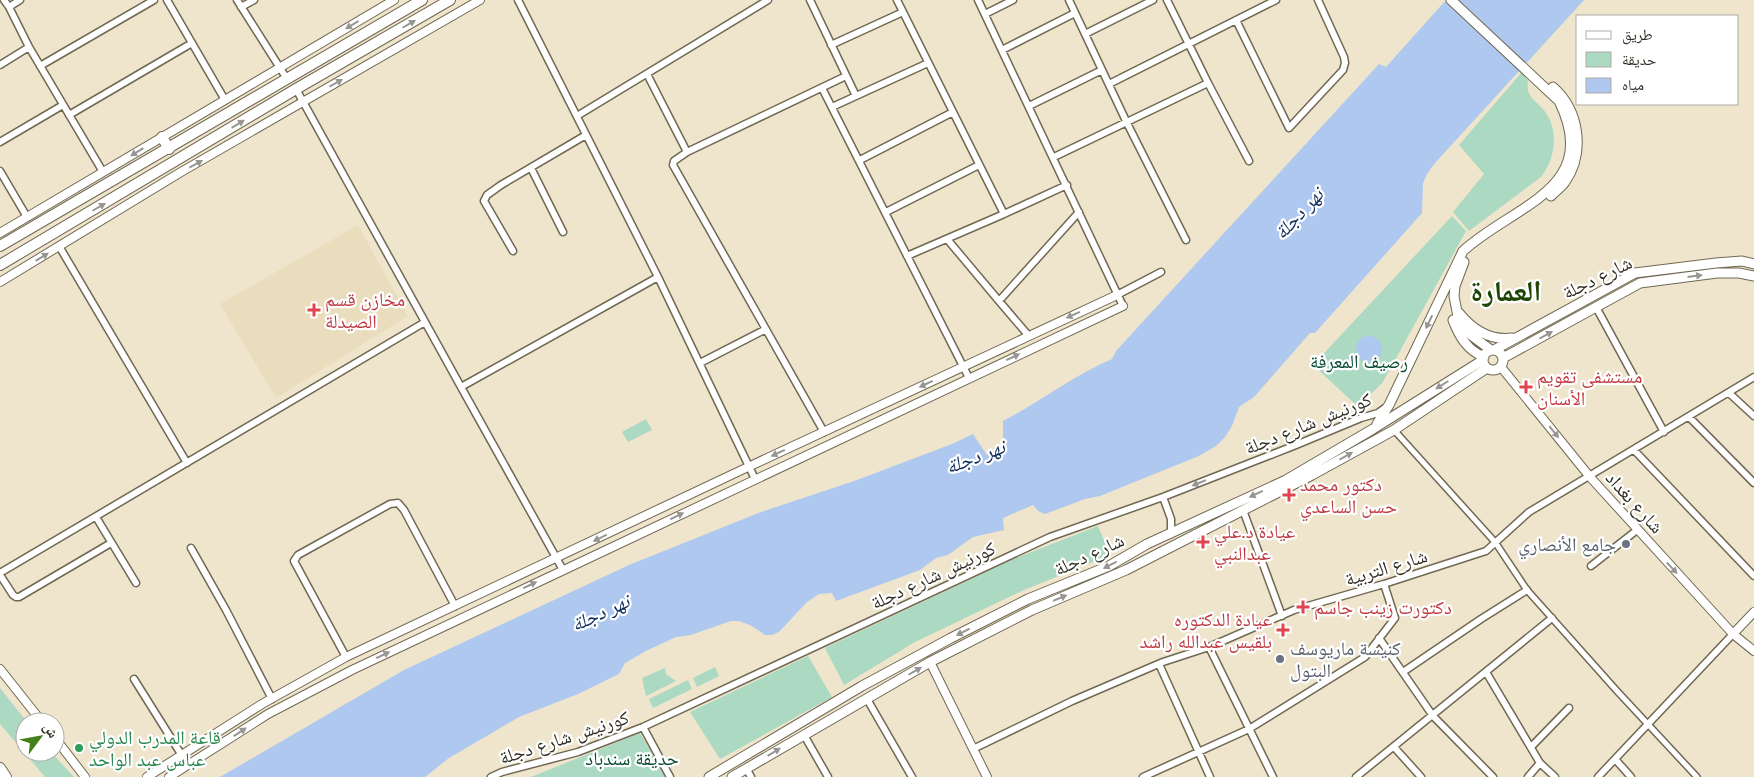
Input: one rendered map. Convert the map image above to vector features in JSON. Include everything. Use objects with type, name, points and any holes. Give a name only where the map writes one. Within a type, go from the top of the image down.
[{"type":"main road","points":[[0,246],[422,0]]},
{"type":"main road","points":[[0,265],[450,0]]},
{"type":"main road","points":[[1452,0],[1559,101],[1566,114],[1572,152],[1560,178],[1551,188],[1536,201],[1476,240],[1463,251],[1453,279],[1448,294],[1455,327],[1468,347],[1488,357],[1500,352],[1502,362],[1493,370],[1488,357],[1460,324],[1456,309],[1453,279]]},
{"type":"main road","points":[[1373,429],[1389,405],[1466,256],[1511,221],[1548,198],[1564,184],[1578,153],[1575,123],[1563,96],[1456,0]]},
{"type":"main road","points":[[162,137],[168,149]]},
{"type":"main road","points":[[174,162],[181,172]]},
{"type":"main road","name":"شارع دجلة","points":[[732,777],[930,662],[1032,610],[1126,570],[1312,475],[1394,430],[1515,338],[1635,273],[1742,261],[1754,264]]},
{"type":"main road","name":"شارع دجلة","points":[[1502,362],[1640,283],[1717,273],[1739,273],[1754,276]]},
{"type":"main road","points":[[1456,309],[1467,323],[1483,334],[1495,338],[1515,338]]},
{"type":"main road","name":"شارع دجلة","points":[[708,777],[862,686],[951,638],[1028,599],[1109,566],[1147,544],[1286,480],[1373,429],[1488,357]]},
{"type":"main road","points":[[0,768],[6,777]]},
{"type":"street","points":[[4,0],[9,6],[29,47],[102,172]]},
{"type":"street","points":[[9,6],[20,0]]},
{"type":"street","points":[[40,66],[154,0]]},
{"type":"street","points":[[167,0],[225,100]]},
{"type":"street","points":[[236,0],[287,79]]},
{"type":"street","points":[[241,7],[254,0]]},
{"type":"street","points":[[0,233],[394,0]]},
{"type":"street","points":[[0,282],[181,172],[480,0]]},
{"type":"street","points":[[518,0],[658,277],[754,479]]},
{"type":"street","points":[[577,116],[768,0]]},
{"type":"street","points":[[810,0],[856,96]]},
{"type":"street","points":[[897,0],[1004,214]]},
{"type":"street","points":[[169,777],[268,714],[312,690],[754,479],[1123,306],[978,0]]},
{"type":"street","points":[[985,14],[1013,0]]},
{"type":"street","points":[[1069,0],[1127,123],[1186,240]]},
{"type":"street","points":[[1085,34],[1153,0]]},
{"type":"street","points":[[1167,0],[1208,83],[1250,161]]},
{"type":"street","points":[[1109,84],[1276,0]]},
{"type":"street","points":[[1236,20],[1289,128],[1343,70],[1345,63],[1339,43],[1318,0]]},
{"type":"street","points":[[831,45],[903,12]]},
{"type":"street","points":[[1002,50],[1075,13]]},
{"type":"street","points":[[69,115],[192,43]]},
{"type":"street","points":[[0,65],[29,47]]},
{"type":"street","points":[[832,108],[928,63]]},
{"type":"street","points":[[1029,106],[1102,70]]},
{"type":"street","points":[[647,74],[688,152]]},
{"type":"street","points":[[824,432],[673,165],[674,161],[688,152],[846,76]]},
{"type":"street","points":[[1054,157],[1208,83]]},
{"type":"street","points":[[822,88],[969,378]]},
{"type":"street","points":[[296,89],[563,570]]},
{"type":"street","points":[[0,142],[63,105]]},
{"type":"street","points":[[860,160],[953,112]]},
{"type":"street","points":[[512,251],[484,202],[487,195],[586,135]]},
{"type":"street","points":[[886,212],[979,165]]},
{"type":"street","points":[[531,168],[563,232]]},
{"type":"street","points":[[0,171],[27,217]]},
{"type":"street","points":[[908,256],[1004,214],[1066,184]]},
{"type":"street","points":[[999,301],[1080,212]]},
{"type":"street","points":[[947,239],[1028,336]]},
{"type":"street","points":[[59,246],[187,463]]},
{"type":"street","points":[[147,777],[181,754],[272,699],[346,657],[1117,295],[1161,272]]},
{"type":"street","points":[[461,387],[658,277]]},
{"type":"street","points":[[1596,307],[1664,432]]},
{"type":"street","points":[[111,543],[16,598],[0,574],[424,322]]},
{"type":"street","points":[[700,364],[766,329]]},
{"type":"street","name":"شارع بغداد","points":[[1502,362],[1590,477],[1733,634],[1754,651]]},
{"type":"street","name":"شارع التربية","points":[[973,749],[1072,701],[1159,664],[1209,647],[1315,603],[1384,584],[1486,551],[1529,512],[1754,377]]},
{"type":"street","points":[[1729,393],[1754,416]]},
{"type":"street","name":"كورنيش شارع دجلة","points":[[491,777],[502,772],[578,752],[643,727],[1050,537],[1163,497],[1361,418],[1378,413],[1389,405]]},
{"type":"street","points":[[1689,417],[1754,483]]},
{"type":"street","points":[[1394,430],[1495,542],[1527,590],[1697,777]]},
{"type":"street","points":[[1634,450],[1754,576]]},
{"type":"street","points":[[1163,497],[1171,519],[1171,534]]},
{"type":"street","points":[[346,657],[294,561],[298,555],[390,504],[398,503],[404,510],[455,606]]},
{"type":"street","points":[[1243,510],[1282,616]]},
{"type":"street","points":[[96,516],[136,583]]},
{"type":"street","points":[[624,526],[630,539]]},
{"type":"street","points":[[1591,566],[1637,530]]},
{"type":"street","points":[[191,548],[226,610],[272,699]]},
{"type":"street","points":[[1143,777],[1250,729],[1365,657],[1395,618],[1384,584]]},
{"type":"street","points":[[1403,672],[1527,590]]},
{"type":"street","points":[[1598,777],[1754,612]]},
{"type":"street","points":[[1356,777],[1552,618]]},
{"type":"street","points":[[1379,638],[1433,716],[1493,777]]},
{"type":"street","points":[[1209,647],[1273,777]]},
{"type":"street","points":[[930,662],[987,777]]},
{"type":"street","points":[[1159,664],[1210,777]]},
{"type":"street","points":[[0,669],[34,712]]},
{"type":"street","points":[[1486,672],[1540,763],[1555,777]]},
{"type":"street","points":[[134,679],[181,754]]},
{"type":"street","points":[[867,699],[912,777]]},
{"type":"street","points":[[1531,746],[1569,708]]},
{"type":"street","points":[[643,727],[670,777]]},
{"type":"street","points":[[804,734],[828,777]]},
{"type":"street","points":[[1394,747],[1421,777]]},
{"type":"street","points":[[65,751],[86,777]]},
{"type":"street","points":[[1615,759],[1631,777]]},
{"type":"street","points":[[1528,777],[1540,763]]},
{"type":"street","points":[[746,768],[752,777]]},
{"type":"shaded area","name":"مخازن قسم الصيدلة","points":[[358,225],[408,316],[276,398],[220,304]]},
{"type":"green space","points":[[1522,72],[1528,81],[1530,95],[1546,113],[1553,129],[1554,146],[1550,162],[1541,177],[1469,231],[1453,212],[1484,174],[1459,145]]},
{"type":"green space","name":"رصيف المعرفة","points":[[1452,216],[1466,231],[1383,382],[1370,395],[1355,404],[1313,365]]},
{"type":"green space","points":[[646,419],[652,430],[628,442],[622,432]]},
{"type":"green space","points":[[1098,526],[1110,555],[1024,590],[915,642],[844,685],[825,648],[1016,558]]},
{"type":"green space","points":[[808,656],[832,697],[720,759],[690,712]]},
{"type":"green space","points":[[715,667],[719,676],[697,687],[693,678]]},
{"type":"green space","points":[[665,668],[666,674],[676,681],[646,696],[642,678]]},
{"type":"green space","points":[[688,680],[692,689],[653,708],[649,699]]},
{"type":"green space","points":[[0,688],[19,712],[15,712],[15,742],[0,724]]},
{"type":"green space","name":"حديقة سندباد","points":[[640,733],[666,777],[530,777],[536,775]]},
{"type":"green space","points":[[32,762],[60,762],[74,777],[45,777]]},
{"type":"water","name":"نهر دجلة","points":[[1446,0],[1584,0],[1435,163],[1423,183],[1422,213],[1315,333],[1310,333],[1254,397],[1239,407],[1232,426],[1216,446],[1199,456],[1100,496],[1085,499],[1045,514],[1038,511],[1033,505],[1003,518],[1004,530],[973,537],[948,555],[936,558],[920,570],[836,601],[832,593],[819,594],[807,602],[779,632],[772,635],[765,635],[750,625],[739,621],[731,621],[691,635],[676,637],[625,663],[619,674],[578,694],[519,717],[449,758],[425,777],[220,777],[404,670],[629,565],[761,512],[857,480],[952,444],[973,434],[987,455],[1003,444],[1003,421],[1098,365],[1112,359],[1116,351],[1379,64],[1386,67]]},
{"type":"water","points":[[1369,336],[1378,340],[1382,349],[1378,358],[1369,362],[1360,358],[1356,349],[1360,340]]},
{"type":"place","name":"مخازن قسم الصيدلة","points":[[314,310]]},
{"type":"place","name":"مستشفى تقويم الأسنان","points":[[1526,387]]},
{"type":"place","name":"دكتور محمد حسن الساعدي","points":[[1289,495]]},
{"type":"place","name":"عيادة د.علي عبدالنبي","points":[[1203,542]]},
{"type":"place","name":"جامع الأنصاري","points":[[1626,544]]},
{"type":"place","name":"دكتورت زينب جاسم","points":[[1303,607]]},
{"type":"place","name":"عيادة الدكتوره بلقيس عبدالله راشد","points":[[1283,630]]},
{"type":"place","name":"كنيسة ماريوسف البتول","points":[[1280,659]]},
{"type":"place","name":"قاعة المدرب الدولي عباس عبد الواحد","points":[[79,748]]},
{"type":"district","name":"العمارة","points":[[1506,290]]}]
